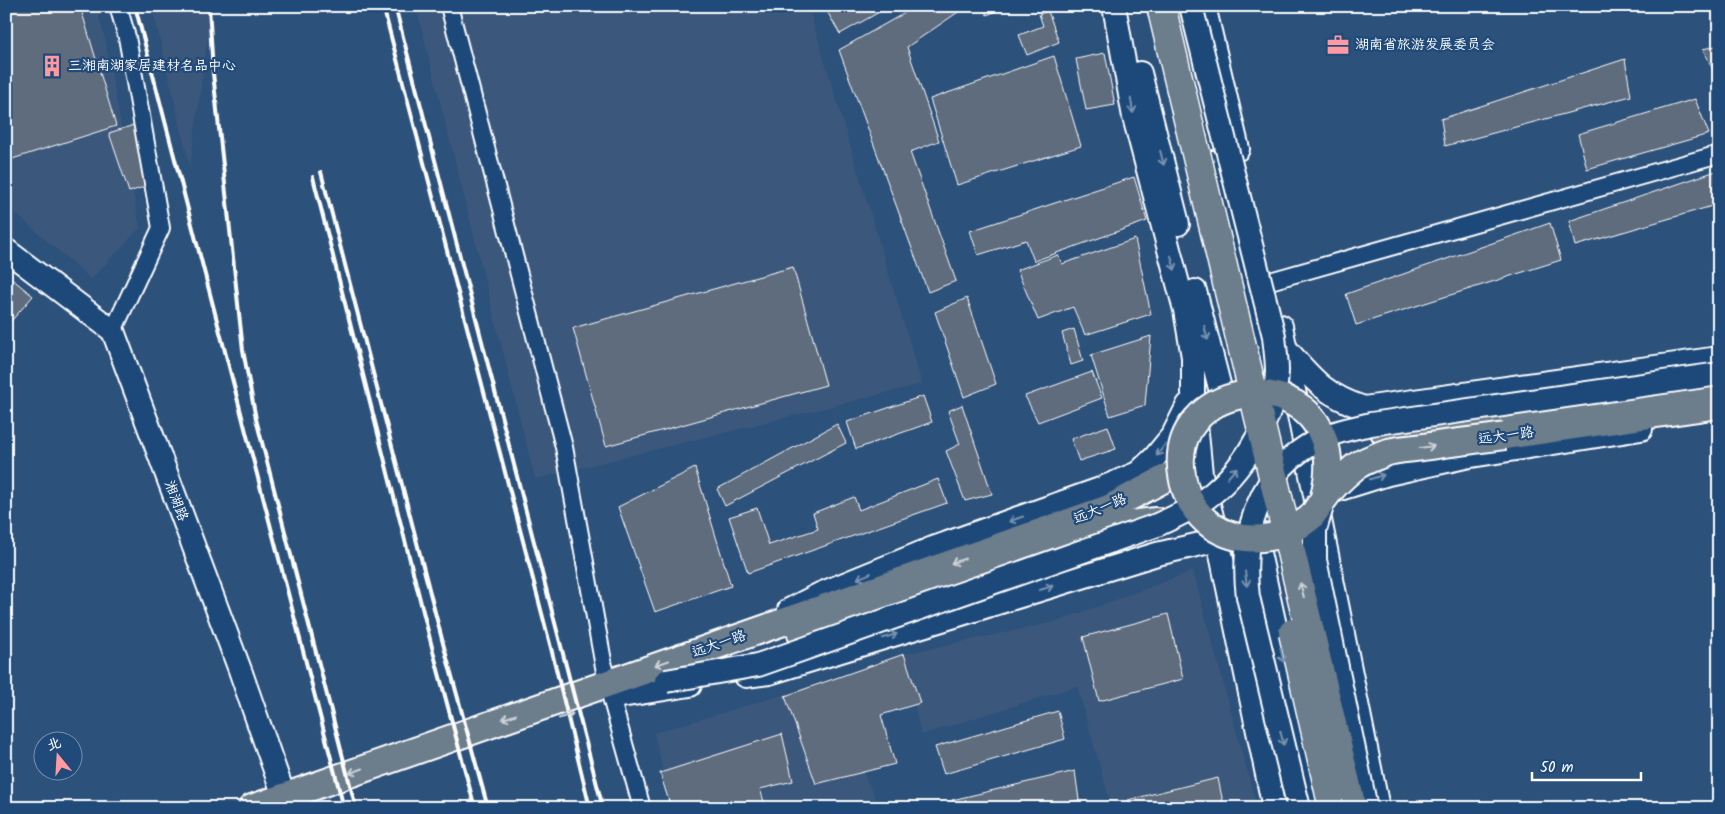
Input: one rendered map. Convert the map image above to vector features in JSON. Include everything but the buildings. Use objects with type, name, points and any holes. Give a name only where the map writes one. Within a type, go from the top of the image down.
[{"type":"highway","points":[[1161,6],[1352,808]]},
{"type":"highway","points":[[1126,13],[1234,377],[1333,808]]},
{"type":"main road","points":[[1174,6],[1269,394]]},
{"type":"main road","points":[[1204,7],[1270,281],[1319,497],[1378,808]]},
{"type":"main road","points":[[666,681],[758,666],[1157,525],[1195,506],[1214,493],[1235,470],[1259,436],[1270,407],[1277,372],[1274,336],[1204,7]]},
{"type":"main road","points":[[1126,13],[1223,400]]},
{"type":"main road","points":[[1126,13],[1134,117],[1185,310],[1193,357],[1193,393],[1201,474],[1218,540],[1274,808]]},
{"type":"main road","points":[[7,253],[113,331]]},
{"type":"main road","name":"湘湖路","points":[[113,331],[240,670],[295,802]]},
{"type":"main road","points":[[1286,350],[1317,384],[1340,400],[1364,408],[1719,358]]},
{"type":"main road","points":[[1299,808],[1248,597],[1244,568],[1251,523],[1272,479],[1286,462],[1321,439],[1371,424],[1719,374]]},
{"type":"main road","name":"远大一路","points":[[1366,808],[1314,560],[1319,497],[1356,466],[1388,452],[1503,427],[1719,386]]},
{"type":"main road","points":[[725,642],[820,594],[924,551],[1109,486],[1138,473],[1155,457],[1173,435],[1193,393]]},
{"type":"main road","points":[[1246,393],[1269,394],[1295,404],[1314,423],[1322,437],[1327,452],[1328,468],[1319,497],[1311,517],[1285,532],[1256,539],[1225,533],[1199,515],[1184,486],[1181,470],[1182,456],[1191,428],[1200,417],[1223,400],[1246,393]]},
{"type":"main road","name":"远大一路","points":[[1314,423],[1342,431],[1368,433],[1503,427],[1719,405]]},
{"type":"main road","points":[[1319,497],[1388,474],[1465,457],[1719,417]]},
{"type":"main road","name":"远大一路","points":[[252,808],[295,802],[614,693],[725,642],[1109,508],[1181,470]]},
{"type":"main road","name":"远大一路","points":[[614,693],[666,681],[1122,525],[1199,515]]},
{"type":"main road","points":[[1256,539],[1315,808]]},
{"type":"main road","points":[[614,693],[770,673],[1157,554],[1218,540]]},
{"type":"street","points":[[113,331],[161,228],[127,37],[118,6]]},
{"type":"street","points":[[449,6],[564,447],[614,693],[642,808]]},
{"type":"street","points":[[1270,281],[1719,154]]},
{"type":"shaded area","points":[[6,6],[96,6],[105,39],[140,228],[91,279],[6,205]]},
{"type":"shaded area","points":[[152,6],[212,6],[190,167]]},
{"type":"shaded area","points":[[416,6],[808,6],[922,384],[535,479]]},
{"type":"shaded area","points":[[1193,571],[1257,808],[1112,808],[1077,686],[921,735],[904,654],[1059,621]]},
{"type":"shaded area","points":[[820,684],[880,808],[672,808],[654,733]]},
{"type":"railway","points":[[135,6],[344,808]]},
{"type":"railway","points":[[209,6],[213,73],[243,350],[256,419],[356,808]]},
{"type":"railway","points":[[383,6],[551,648],[590,808]]},
{"type":"railway","points":[[395,6],[603,808]]},
{"type":"railway","points":[[321,172],[444,647],[488,808]]},
{"type":"railway","points":[[313,177],[433,651],[475,808]]},
{"type":"place","name":"湖南省旅游发展委员会","points":[[1338,45]]},
{"type":"place","name":"三湘南湖家居建材名品中心","points":[[52,66]]}]
